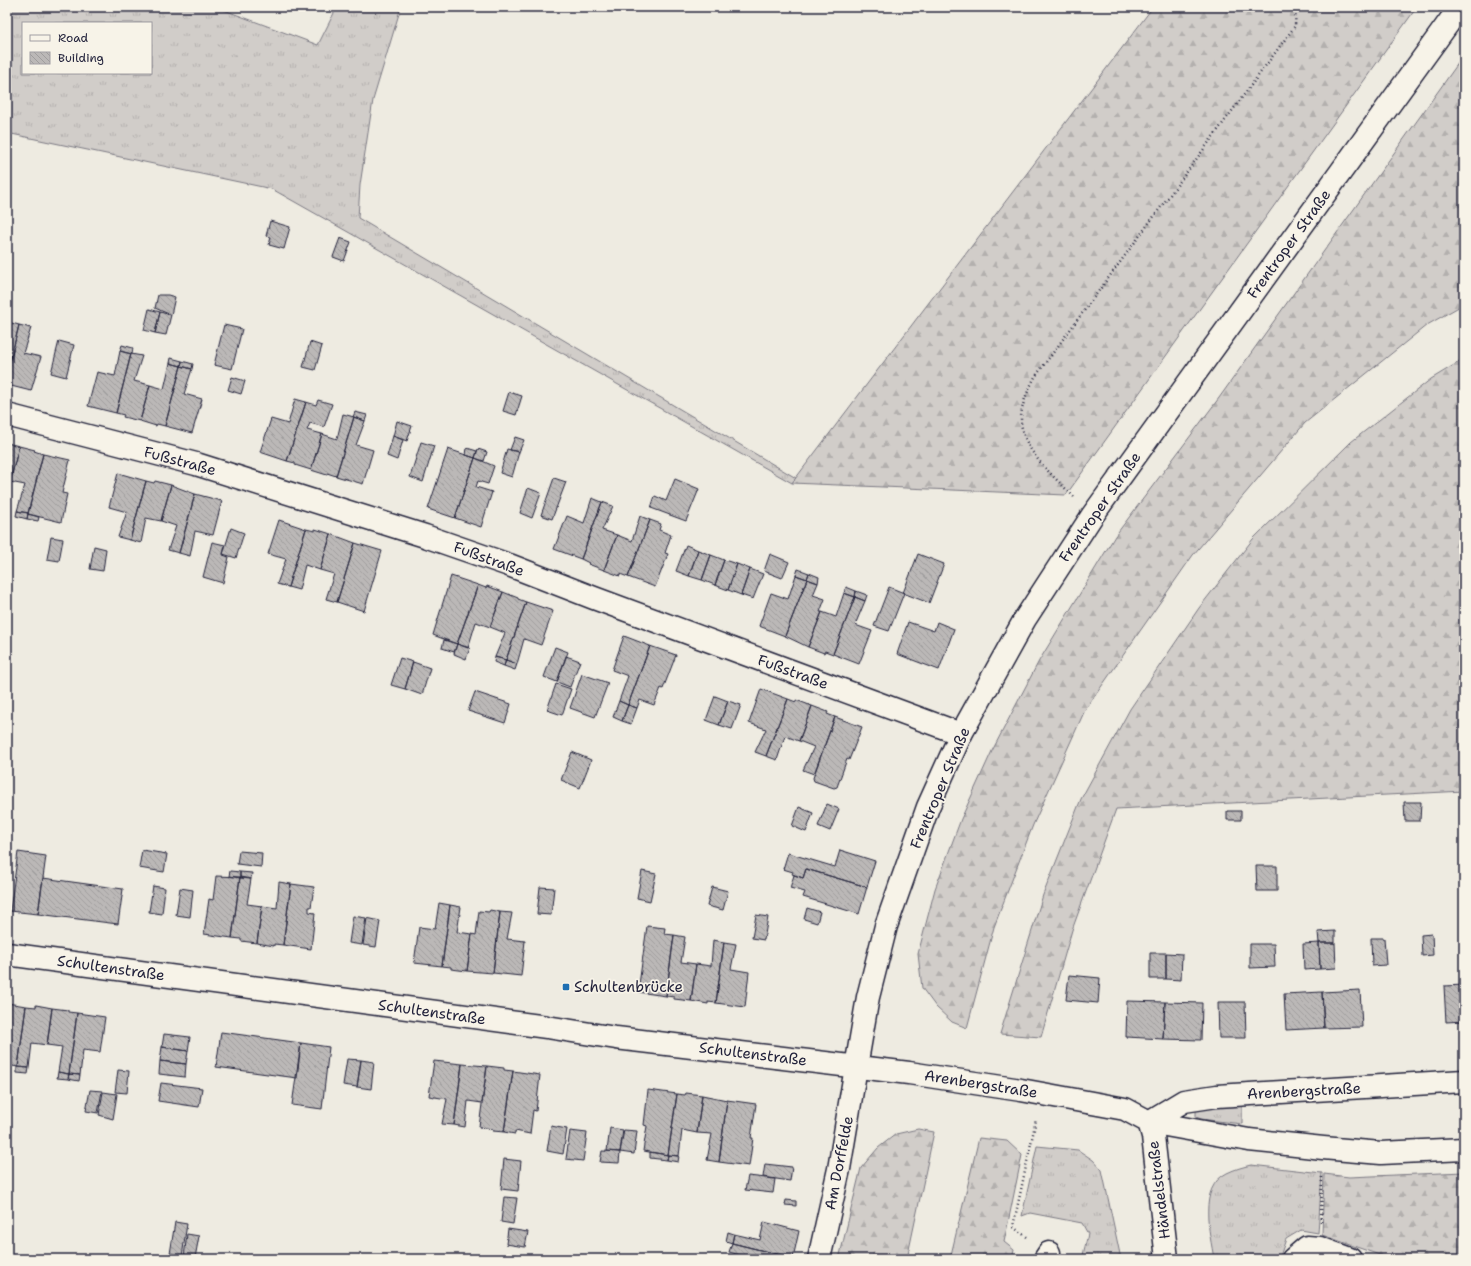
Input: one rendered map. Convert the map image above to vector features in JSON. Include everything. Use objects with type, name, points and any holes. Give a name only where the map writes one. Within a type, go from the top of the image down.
[{"type":"street","name":"Frentroper Straße","points":[[856,1067],[868,997],[886,926],[928,807],[961,734],[1025,618],[1092,516],[1460,7]]},
{"type":"street","name":"Fußstraße","points":[[7,415],[196,464],[425,536],[509,565],[609,604],[961,734]]},
{"type":"street","name":"Schultenstraße","points":[[7,954],[546,1027],[616,1038],[856,1067]]},
{"type":"street","name":"Arenbergstraße","points":[[856,1067],[1020,1090],[1125,1109],[1149,1122],[1249,1140],[1381,1153],[1464,1148]]},
{"type":"street","name":"Am Dorffelde","points":[[819,1259],[839,1169],[856,1067]]},
{"type":"street","name":"Arenbergstraße","points":[[1149,1122],[1184,1101],[1217,1096],[1464,1082]]},
{"type":"street","name":"Händelstraße","points":[[1149,1122],[1153,1136],[1167,1259]]},
{"type":"street","points":[[1294,1259],[1307,1247],[1320,1248],[1350,1259]]},
{"type":"path","points":[[1092,516],[1037,458],[1027,445],[1021,428],[1023,403],[1035,377],[1295,26],[1296,7]]},
{"type":"path","points":[[1042,1094],[1013,1227],[1047,1256]]},
{"type":"path","points":[[1320,1248],[1323,1148]]},
{"type":"green space","points":[[7,7],[216,7],[318,45],[337,7],[401,7],[373,100],[360,185],[358,218],[796,478],[792,483],[272,189],[7,133]]},
{"type":"green space","points":[[1153,7],[1417,7],[1066,495],[792,483]]},
{"type":"green space","points":[[1464,55],[1464,304],[1427,325],[1305,423],[1193,555],[1085,710],[1033,825],[994,927],[967,1028],[952,1022],[936,1007],[922,988],[918,954],[935,889],[961,819],[992,751],[1039,661],[1115,536],[1219,398]]},
{"type":"green space","points":[[1464,359],[1464,791],[1116,809],[1072,930],[1041,1037],[1000,1034],[1043,895],[1081,799],[1130,709],[1199,608],[1253,539],[1351,442],[1431,379]]},
{"type":"green space","points":[[1242,1104],[1242,1124],[1201,1119],[1196,1117],[1196,1110]]},
{"type":"green space","points":[[918,1129],[934,1132],[907,1259],[839,1259],[861,1168],[878,1148],[896,1134]]},
{"type":"green space","points":[[979,1138],[1007,1141],[1022,1155],[1004,1242],[1014,1250],[1012,1259],[950,1259]]},
{"type":"green space","points":[[1037,1146],[1078,1150],[1093,1160],[1102,1170],[1121,1259],[1082,1259],[1088,1234],[1082,1223],[1030,1213],[1022,1216]]},
{"type":"green space","points":[[1251,1165],[1322,1173],[1318,1233],[1301,1230],[1286,1239],[1279,1259],[1214,1259],[1208,1224],[1209,1200],[1212,1189],[1218,1180],[1227,1173]]},
{"type":"green space","points":[[1464,1172],[1464,1259],[1391,1259],[1322,1235],[1324,1174],[1349,1177]]},
{"type":"building","points":[[270,221],[290,227],[284,249],[269,245],[271,237],[266,236]]},
{"type":"building","points":[[340,238],[351,242],[344,261],[333,257]]},
{"type":"building","points":[[158,295],[175,297],[171,315],[155,308]]},
{"type":"building","points":[[149,309],[160,312],[155,333],[144,330]]},
{"type":"building","points":[[160,312],[171,315],[166,335],[155,333]]},
{"type":"building","points":[[8,322],[19,325],[7,374],[7,329]]},
{"type":"building","points":[[19,325],[31,328],[23,353],[41,357],[31,391],[7,385],[7,374]]},
{"type":"building","points":[[224,325],[242,329],[232,369],[214,365]]},
{"type":"building","points":[[59,341],[74,345],[66,377],[51,373]]},
{"type":"building","points":[[310,342],[322,346],[315,370],[303,367]]},
{"type":"building","points":[[122,345],[133,348],[132,354],[120,351]]},
{"type":"building","points":[[120,351],[131,354],[116,413],[88,406],[97,372],[115,376]]},
{"type":"building","points":[[131,354],[142,356],[134,381],[150,385],[140,421],[123,417],[124,415],[116,413]]},
{"type":"building","points":[[171,358],[182,361],[181,366],[170,363]]},
{"type":"building","points":[[182,361],[193,364],[192,369],[181,366]]},
{"type":"building","points":[[170,363],[181,366],[165,426],[157,424],[156,426],[140,421],[150,385],[164,389]]},
{"type":"building","points":[[181,366],[192,369],[184,394],[202,399],[192,433],[165,426]]},
{"type":"building","points":[[232,377],[245,381],[241,394],[228,390]]},
{"type":"building","points":[[509,392],[522,396],[516,415],[503,411]]},
{"type":"building","points":[[295,399],[306,402],[287,461],[260,452],[271,419],[288,424]]},
{"type":"building","points":[[318,400],[332,404],[324,427],[310,423],[307,430],[322,434],[311,470],[287,461],[306,402],[316,405]]},
{"type":"building","points":[[355,412],[367,415],[365,421],[353,417]]},
{"type":"building","points":[[343,414],[354,417],[336,476],[311,470],[322,434],[337,439]]},
{"type":"building","points":[[354,417],[365,421],[356,445],[373,450],[363,484],[336,476]]},
{"type":"building","points":[[397,421],[412,426],[407,441],[393,436]]},
{"type":"building","points":[[393,436],[403,440],[397,460],[387,456]]},
{"type":"building","points":[[515,437],[524,440],[519,452],[510,450]]},
{"type":"building","points":[[421,442],[434,446],[423,482],[410,477]]},
{"type":"building","points":[[7,443],[19,446],[10,482],[7,481]]},
{"type":"building","points":[[19,446],[35,450],[34,451],[43,454],[28,513],[17,511],[25,485],[10,482]]},
{"type":"building","points":[[467,448],[477,451],[475,458],[466,455]]},
{"type":"building","points":[[448,449],[475,458],[455,518],[428,509]]},
{"type":"building","points":[[478,449],[487,452],[484,461],[475,458]]},
{"type":"building","points":[[507,449],[519,452],[512,477],[500,473]]},
{"type":"building","points":[[43,454],[70,460],[62,493],[67,494],[61,522],[28,514]]},
{"type":"building","points":[[475,458],[494,466],[488,484],[478,481],[476,487],[492,492],[481,527],[455,518]]},
{"type":"building","points":[[118,473],[146,481],[130,540],[118,537],[127,512],[109,507]]},
{"type":"building","points":[[554,478],[566,482],[552,519],[541,515]]},
{"type":"building","points":[[675,479],[699,489],[686,521],[651,508],[655,496],[666,501]]},
{"type":"building","points":[[146,481],[154,483],[155,481],[171,485],[161,521],[146,518],[141,543],[130,540]]},
{"type":"building","points":[[171,485],[195,494],[179,553],[168,550],[176,526],[161,521]]},
{"type":"building","points":[[528,488],[541,493],[532,518],[520,513]]},
{"type":"building","points":[[195,494],[222,501],[213,535],[195,531],[190,556],[179,553]]},
{"type":"building","points":[[592,498],[602,502],[581,559],[554,549],[567,516],[584,523]]},
{"type":"building","points":[[602,502],[613,506],[602,530],[617,535],[604,570],[588,564],[589,563],[581,559]]},
{"type":"building","points":[[17,511],[28,513],[27,519],[16,516]]},
{"type":"building","points":[[28,514],[39,517],[38,521],[27,519]]},
{"type":"building","points":[[640,516],[650,520],[628,577],[620,574],[620,576],[604,570],[617,535],[632,541]]},
{"type":"building","points":[[279,520],[306,529],[288,587],[277,584],[286,559],[268,554]]},
{"type":"building","points":[[650,520],[661,524],[659,530],[671,535],[665,553],[668,554],[655,587],[628,577]]},
{"type":"building","points":[[231,528],[244,533],[236,558],[223,554]]},
{"type":"building","points":[[306,529],[315,531],[315,529],[331,534],[320,570],[305,565],[299,590],[288,587]]},
{"type":"building","points":[[331,534],[355,543],[337,602],[326,599],[334,574],[320,570]]},
{"type":"building","points":[[51,537],[63,539],[59,561],[47,559]]},
{"type":"building","points":[[212,542],[225,545],[223,555],[229,557],[223,583],[203,577]]},
{"type":"building","points":[[355,543],[382,551],[364,611],[337,602]]},
{"type":"building","points":[[686,545],[698,550],[689,576],[676,571]]},
{"type":"building","points":[[94,546],[106,549],[103,571],[90,569]]},
{"type":"building","points":[[698,550],[711,555],[702,580],[689,576]]},
{"type":"building","points":[[770,554],[789,562],[782,578],[764,571]]},
{"type":"building","points":[[918,554],[944,564],[929,603],[903,593]]},
{"type":"building","points":[[711,555],[724,560],[715,585],[702,580]]},
{"type":"building","points":[[724,560],[737,564],[728,590],[715,585]]},
{"type":"building","points":[[737,564],[750,569],[741,595],[728,590]]},
{"type":"building","points":[[750,569],[763,574],[753,599],[741,595]]},
{"type":"building","points":[[798,569],[809,573],[807,579],[796,575]]},
{"type":"building","points":[[809,573],[819,577],[818,583],[807,579]]},
{"type":"building","points":[[796,575],[807,579],[785,636],[759,626],[771,593],[788,599]]},
{"type":"building","points":[[451,576],[478,585],[457,644],[433,635]]},
{"type":"building","points":[[807,579],[818,583],[813,595],[825,599],[820,612],[822,612],[808,647],[785,636]]},
{"type":"building","points":[[478,585],[486,588],[487,586],[503,592],[490,627],[476,622],[468,648],[457,644]]},
{"type":"building","points":[[846,587],[856,591],[855,597],[844,593]]},
{"type":"building","points":[[889,587],[904,593],[889,631],[874,626]]},
{"type":"building","points":[[856,591],[867,595],[865,601],[855,597]]},
{"type":"building","points":[[503,592],[526,602],[506,660],[495,657],[505,633],[490,627]]},
{"type":"building","points":[[844,593],[855,597],[833,654],[825,651],[824,653],[808,647],[822,612],[836,617]]},
{"type":"building","points":[[855,597],[865,601],[855,625],[872,631],[859,664],[833,654]]},
{"type":"building","points":[[526,602],[553,611],[541,645],[524,639],[517,664],[506,660]]},
{"type":"building","points":[[908,622],[934,631],[937,622],[954,629],[939,670],[897,654]]},
{"type":"building","points":[[624,636],[650,646],[628,705],[619,701],[628,676],[612,670]]},
{"type":"building","points":[[444,640],[457,644],[454,652],[442,648]]},
{"type":"building","points":[[457,644],[470,648],[466,659],[454,654]]},
{"type":"building","points":[[650,646],[676,655],[663,689],[661,688],[654,705],[640,700],[637,708],[628,705]]},
{"type":"building","points":[[555,647],[568,652],[557,682],[544,677]]},
{"type":"building","points":[[566,656],[580,661],[570,687],[557,682]]},
{"type":"building","points":[[495,657],[506,660],[504,666],[494,662]]},
{"type":"building","points":[[400,658],[413,662],[405,689],[391,685]]},
{"type":"building","points":[[506,660],[517,664],[515,670],[504,666]]},
{"type":"building","points":[[413,662],[430,668],[422,695],[405,689]]},
{"type":"building","points":[[582,674],[608,683],[595,717],[570,708]]},
{"type":"building","points":[[556,684],[571,689],[562,715],[547,710]]},
{"type":"building","points":[[761,689],[788,699],[766,756],[755,752],[766,729],[749,723]]},
{"type":"building","points":[[475,692],[511,704],[505,723],[468,711]]},
{"type":"building","points":[[715,696],[728,701],[719,725],[706,720]]},
{"type":"building","points":[[788,699],[796,702],[796,700],[812,706],[799,741],[785,736],[777,760],[766,756]]},
{"type":"building","points":[[619,701],[628,705],[622,721],[613,717]]},
{"type":"building","points":[[728,701],[741,705],[732,729],[719,725]]},
{"type":"building","points":[[628,705],[637,708],[631,724],[622,721]]},
{"type":"building","points":[[812,706],[828,712],[827,714],[835,717],[814,774],[803,770],[814,747],[799,741]]},
{"type":"building","points":[[835,717],[862,727],[849,760],[847,759],[837,787],[834,788],[814,781],[813,778]]},
{"type":"building","points":[[572,752],[591,760],[580,788],[561,780]]},
{"type":"building","points":[[1404,802],[1421,802],[1420,821],[1405,821]]},
{"type":"building","points":[[827,804],[839,809],[830,831],[818,826]]},
{"type":"building","points":[[799,807],[813,813],[806,832],[792,826]]},
{"type":"building","points":[[1227,811],[1241,811],[1241,820],[1227,820]]},
{"type":"building","points":[[7,832],[10,832],[7,851]]},
{"type":"building","points":[[142,850],[167,854],[164,872],[139,868]]},
{"type":"building","points":[[840,850],[875,861],[867,887],[806,869],[803,878],[792,874],[793,872],[783,869],[788,853],[835,867]]},
{"type":"building","points":[[239,851],[262,853],[261,867],[237,864]]},
{"type":"building","points":[[18,852],[46,856],[38,914],[10,911]]},
{"type":"building","points":[[1256,866],[1277,866],[1277,891],[1257,891]]},
{"type":"building","points":[[806,869],[867,887],[859,914],[803,897],[805,892],[790,888],[794,875],[803,878]]},
{"type":"building","points":[[230,871],[240,872],[240,878],[229,876]]},
{"type":"building","points":[[642,871],[656,874],[650,901],[637,898]]},
{"type":"building","points":[[240,872],[252,873],[251,879],[240,878]]},
{"type":"building","points":[[216,876],[240,877],[232,938],[204,934],[209,899],[213,900]]},
{"type":"building","points":[[240,877],[251,879],[247,904],[262,906],[257,943],[232,938]]},
{"type":"building","points":[[43,878],[123,889],[118,924],[38,914]]},
{"type":"building","points":[[279,882],[291,884],[283,945],[274,944],[274,946],[257,943],[262,906],[277,908]]},
{"type":"building","points":[[291,884],[314,887],[311,907],[309,907],[309,912],[315,913],[311,949],[283,945]]},
{"type":"building","points":[[153,886],[165,888],[162,914],[149,912]]},
{"type":"building","points":[[540,887],[554,888],[551,915],[537,914]]},
{"type":"building","points":[[712,887],[728,891],[723,910],[707,906]]},
{"type":"building","points":[[180,888],[193,890],[190,917],[176,915]]},
{"type":"building","points":[[439,903],[450,905],[442,966],[414,963],[419,927],[435,929]]},
{"type":"building","points":[[450,905],[461,907],[457,932],[472,934],[467,971],[442,966]]},
{"type":"building","points":[[807,908],[820,912],[817,923],[804,919]]},
{"type":"building","points":[[490,910],[500,912],[493,973],[467,971],[472,934],[476,935],[479,911],[489,912]]},
{"type":"building","points":[[500,912],[512,913],[507,939],[525,941],[521,976],[493,973]]},
{"type":"building","points":[[756,915],[768,917],[764,940],[752,938]]},
{"type":"building","points":[[353,916],[366,918],[362,945],[349,943]]},
{"type":"building","points":[[367,918],[380,921],[376,947],[363,945]]},
{"type":"building","points":[[647,926],[665,928],[664,934],[674,935],[666,996],[638,992]]},
{"type":"building","points":[[1335,931],[1335,943],[1319,943],[1318,932]]},
{"type":"building","points":[[1432,934],[1433,955],[1422,956],[1421,935]]},
{"type":"building","points":[[674,935],[685,937],[681,962],[696,964],[691,1001],[674,999],[674,997],[666,996]]},
{"type":"building","points":[[1371,938],[1384,938],[1386,965],[1372,966]]},
{"type":"building","points":[[713,940],[724,942],[716,1003],[708,1002],[708,1004],[691,1001],[696,964],[711,966]]},
{"type":"building","points":[[724,942],[736,944],[731,969],[749,972],[745,1007],[716,1003]]},
{"type":"building","points":[[1319,943],[1320,969],[1304,970],[1303,944]]},
{"type":"building","points":[[1319,943],[1335,943],[1336,968],[1320,969]]},
{"type":"building","points":[[1250,944],[1274,944],[1275,967],[1250,968]]},
{"type":"building","points":[[1150,953],[1166,953],[1166,979],[1150,979]]},
{"type":"building","points":[[1166,953],[1182,954],[1181,980],[1166,979]]},
{"type":"building","points":[[1069,975],[1100,978],[1098,1003],[1066,1000]]},
{"type":"building","points":[[1464,985],[1464,1021],[1446,1022],[1444,986]]},
{"type":"building","points":[[1360,990],[1362,1027],[1324,1028],[1322,992]]},
{"type":"building","points":[[1322,992],[1324,1028],[1286,1030],[1284,994]]},
{"type":"building","points":[[1127,1001],[1165,1002],[1163,1039],[1126,1037]]},
{"type":"building","points":[[1165,1002],[1202,1003],[1201,1040],[1163,1039]]},
{"type":"building","points":[[1218,1002],[1245,1002],[1246,1038],[1219,1038]]},
{"type":"building","points":[[7,1003],[26,1006],[18,1067],[7,1065],[12,1040],[7,1039]]},
{"type":"building","points":[[36,1005],[52,1008],[47,1045],[32,1043],[29,1068],[18,1067],[26,1006],[36,1007]]},
{"type":"building","points":[[52,1008],[77,1013],[69,1074],[58,1072],[62,1047],[47,1045]]},
{"type":"building","points":[[77,1013],[105,1017],[100,1052],[83,1050],[80,1075],[69,1074]]},
{"type":"building","points":[[221,1032],[301,1043],[297,1078],[216,1067]]},
{"type":"building","points":[[164,1034],[190,1037],[188,1051],[162,1047]]},
{"type":"building","points":[[301,1043],[329,1047],[322,1109],[292,1105]]},
{"type":"building","points":[[162,1047],[188,1051],[186,1064],[160,1061]]},
{"type":"building","points":[[347,1059],[361,1060],[357,1087],[343,1085]]},
{"type":"building","points":[[361,1060],[374,1062],[371,1089],[357,1087]]},
{"type":"building","points":[[160,1061],[186,1064],[185,1077],[159,1074]]},
{"type":"building","points":[[434,1061],[462,1064],[454,1125],[442,1124],[447,1099],[429,1096]]},
{"type":"building","points":[[462,1064],[487,1066],[482,1103],[468,1101],[465,1127],[454,1125]]},
{"type":"building","points":[[487,1066],[504,1068],[504,1070],[513,1071],[504,1132],[479,1127]]},
{"type":"building","points":[[17,1067],[29,1068],[28,1074],[17,1073]]},
{"type":"building","points":[[118,1070],[129,1071],[127,1093],[115,1092]]},
{"type":"building","points":[[513,1071],[540,1075],[536,1111],[533,1110],[530,1134],[515,1131],[515,1134],[504,1132]]},
{"type":"building","points":[[58,1072],[69,1074],[68,1079],[57,1078]]},
{"type":"building","points":[[69,1074],[80,1075],[79,1081],[68,1079]]},
{"type":"building","points":[[161,1083],[202,1088],[199,1107],[158,1101]]},
{"type":"building","points":[[90,1090],[102,1091],[98,1113],[86,1111]]},
{"type":"building","points":[[648,1090],[677,1094],[668,1155],[643,1151],[647,1126],[644,1125]]},
{"type":"building","points":[[103,1092],[117,1094],[113,1119],[99,1115]]},
{"type":"building","points":[[686,1093],[702,1095],[697,1133],[682,1130],[679,1156],[668,1155],[677,1094],[685,1095]]},
{"type":"building","points":[[702,1095],[727,1100],[719,1162],[707,1160],[712,1134],[697,1133]]},
{"type":"building","points":[[727,1100],[756,1104],[749,1166],[719,1162]]},
{"type":"building","points":[[551,1126],[567,1129],[563,1154],[547,1151]]},
{"type":"building","points":[[610,1128],[623,1130],[620,1152],[607,1151]]},
{"type":"building","points":[[624,1130],[637,1131],[634,1154],[620,1152]]},
{"type":"building","points":[[570,1131],[587,1133],[583,1161],[566,1159]]},
{"type":"building","points":[[602,1151],[620,1152],[619,1163],[600,1162]]},
{"type":"building","points":[[650,1152],[668,1155],[667,1160],[650,1158]]},
{"type":"building","points":[[668,1155],[679,1156],[678,1162],[667,1160]]},
{"type":"building","points":[[504,1159],[521,1161],[518,1191],[501,1189]]},
{"type":"building","points":[[765,1164],[792,1167],[790,1181],[763,1177]]},
{"type":"building","points":[[748,1176],[775,1179],[773,1193],[745,1190]]},
{"type":"building","points":[[504,1197],[517,1198],[513,1224],[501,1222]]},
{"type":"building","points":[[786,1200],[796,1201],[796,1206],[785,1205]]},
{"type":"building","points":[[175,1222],[187,1224],[182,1256],[170,1254]]},
{"type":"building","points":[[764,1222],[799,1231],[793,1258],[732,1243],[734,1234],[760,1240]]},
{"type":"building","points":[[508,1229],[528,1232],[525,1247],[506,1244]]},
{"type":"building","points":[[728,1232],[734,1234],[732,1243],[726,1241]]},
{"type":"building","points":[[187,1234],[199,1236],[195,1258],[184,1257]]},
{"type":"building","points":[[732,1243],[793,1258],[755,1259],[729,1252]]},
{"type":"place","name":"Schultenbrücke","points":[[566,987]]}]
